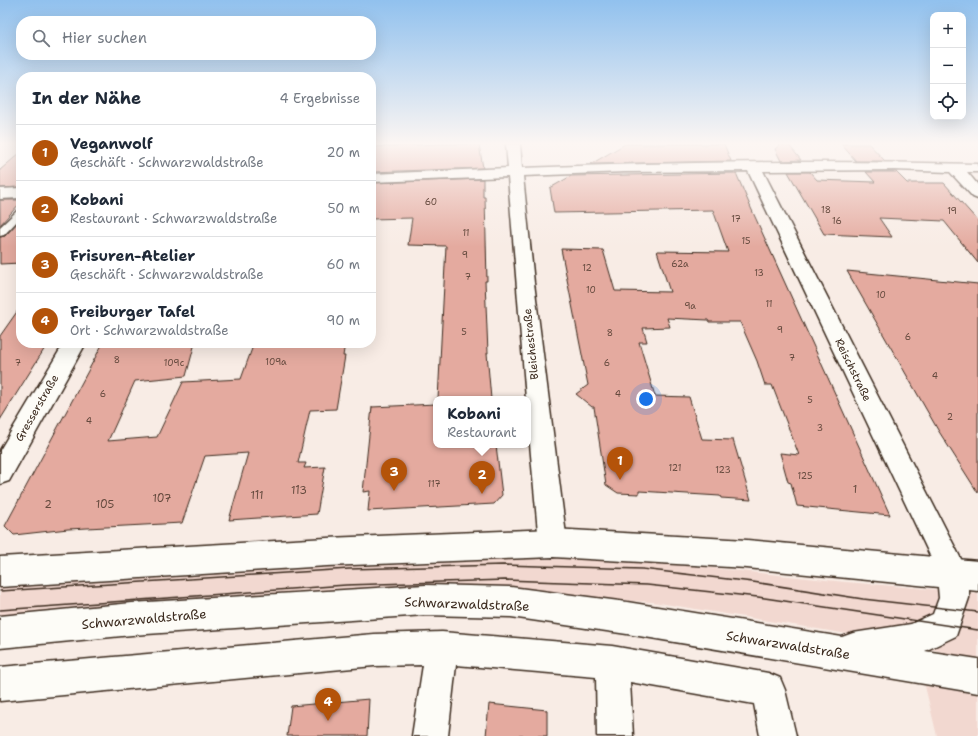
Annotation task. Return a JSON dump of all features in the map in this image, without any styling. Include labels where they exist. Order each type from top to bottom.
[{"type":"street","name":"Bleichestraße","points":[[517,178],[525,283],[552,543]]},
{"type":"street","name":"Reischstraße","points":[[759,178],[965,575]]},
{"type":"street","points":[[964,178],[978,194]]},
{"type":"street","points":[[0,194],[16,193]]},
{"type":"street","name":"Gresserstraße","points":[[0,473],[72,348]]},
{"type":"street","points":[[0,572],[335,552],[552,543],[746,554],[965,575],[954,598],[944,625],[912,640],[828,652]]},
{"type":"street","name":"Schwarzwaldstraße","points":[[0,632],[139,619],[424,600],[511,602],[627,618],[978,676]]},
{"type":"street","points":[[430,736],[442,648]]},
{"type":"street","points":[[0,684],[374,650],[442,648],[612,662],[768,690],[778,736]]},
{"type":"street","points":[[612,662],[615,736]]},
{"type":"lane","points":[[0,233],[16,217]]},
{"type":"shaded area","points":[[557,558],[683,565],[845,582],[978,593],[978,661],[915,645],[653,602],[506,595],[0,626],[0,582],[181,572]]},
{"type":"shaded area","points":[[925,686],[978,694],[978,736],[937,736]]},
{"type":"building","points":[[0,178],[16,178],[16,187],[0,188]]},
{"type":"building","points":[[567,178],[738,178],[890,515],[797,506],[791,483],[788,482],[780,453],[799,455],[772,385],[765,385],[757,361],[740,322],[709,322],[708,320],[667,318],[670,327],[643,328],[647,342],[639,342],[655,396],[689,397],[702,439],[733,440],[751,500],[721,498],[720,496],[639,491],[639,494],[618,493],[606,485],[594,407],[576,394],[588,385],[561,249],[603,250],[615,291],[670,292],[657,251],[728,252],[713,210],[554,213],[550,188]]},
{"type":"building","points":[[792,178],[875,182],[872,178],[902,178],[907,183],[944,183],[978,221],[978,263],[944,221],[879,218],[892,237],[824,234]]},
{"type":"building","points":[[483,179],[483,197],[485,197],[487,281],[485,281],[487,353],[491,396],[438,396],[446,246],[408,245],[412,218],[376,219],[376,183]]},
{"type":"building","points":[[0,200],[16,200],[16,207],[0,225]]},
{"type":"building","points":[[16,224],[16,263],[0,264],[0,237],[5,236]]},
{"type":"building","points":[[847,271],[978,284],[978,493],[938,430]]},
{"type":"building","points":[[16,313],[16,348],[45,348],[0,420],[0,336]]},
{"type":"building","points":[[100,348],[194,348],[186,376],[135,381],[108,441],[157,437],[183,382],[241,379],[252,348],[344,348],[343,356],[345,356],[336,409],[310,410],[298,463],[306,463],[304,468],[325,467],[317,514],[229,520],[248,453],[205,456],[182,523],[68,529],[14,535],[5,526]]},
{"type":"building","points":[[433,404],[433,448],[496,448],[502,495],[494,504],[368,511],[370,491],[363,492],[372,407]]},
{"type":"building","points":[[369,699],[367,736],[287,736],[291,706]]},
{"type":"building","points":[[489,704],[547,710],[547,736],[486,736]]},
{"type":"tram line","points":[[0,591],[349,569],[503,565],[642,569],[753,582],[863,599],[978,612]]},
{"type":"tram line","points":[[0,610],[346,585],[505,580],[647,585],[758,597],[978,630]]},
{"type":"place","name":"Veganwolf","points":[[620,480]]},
{"type":"place","name":"Frisuren-Atelier","points":[[394,491]]},
{"type":"place","name":"Kobani","points":[[482,494]]},
{"type":"place","name":"Freiburger Tafel","points":[[328,721]]}]
